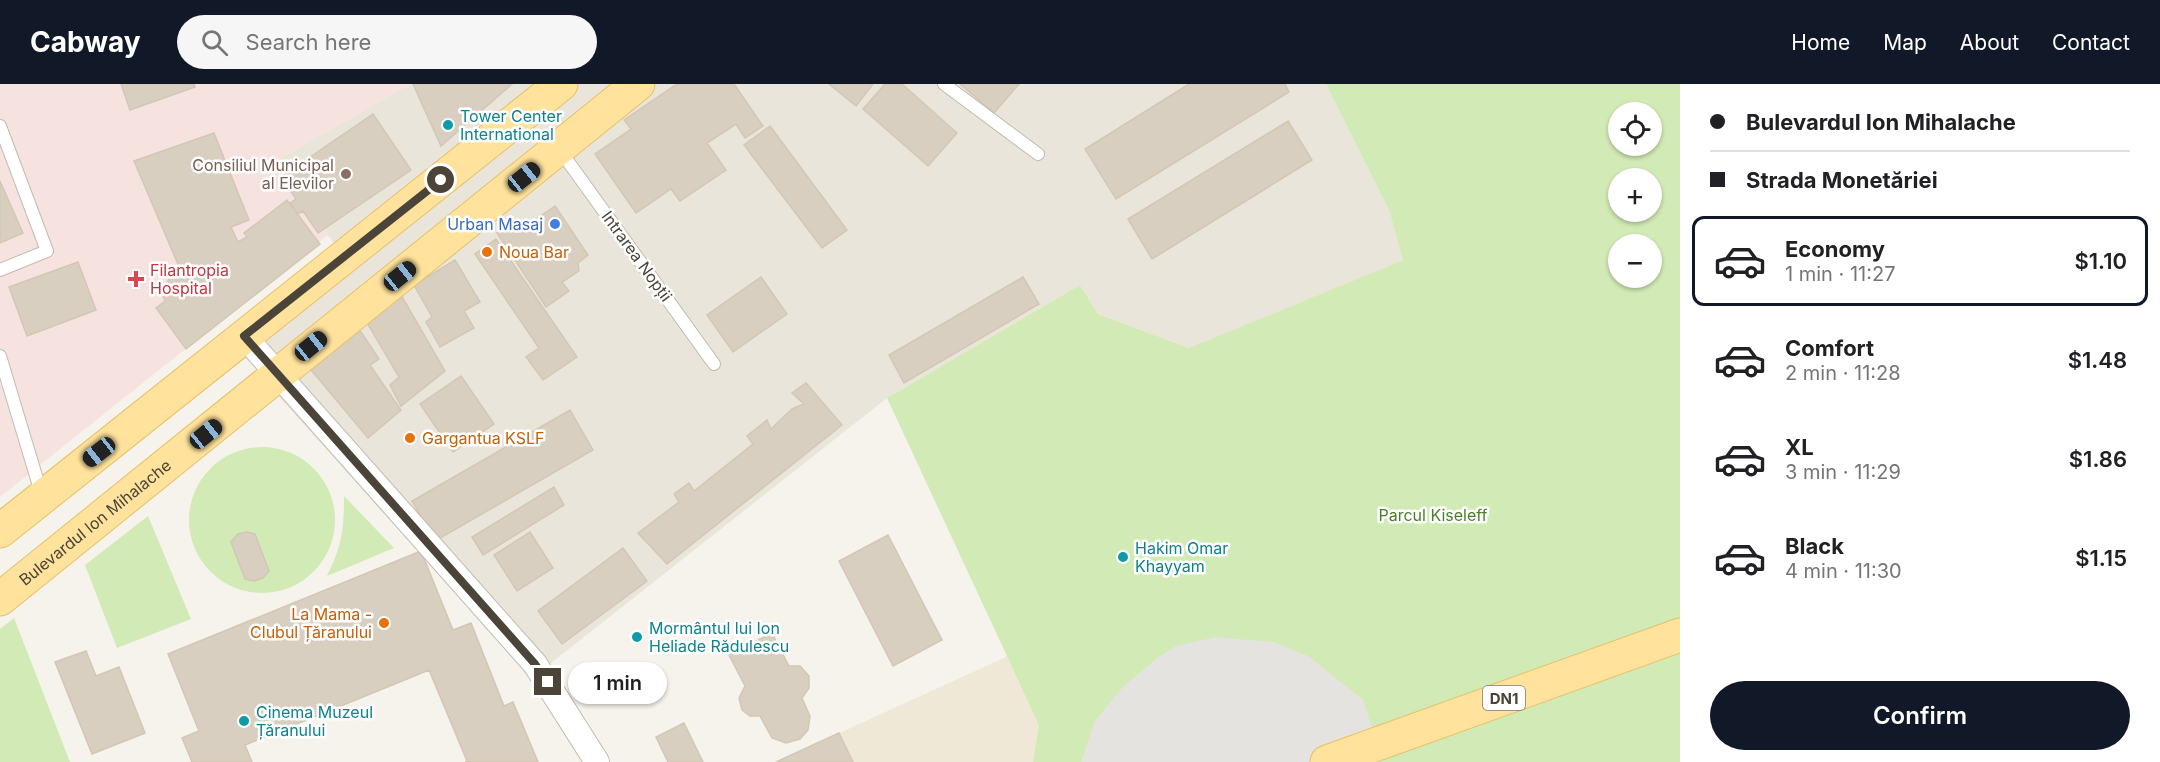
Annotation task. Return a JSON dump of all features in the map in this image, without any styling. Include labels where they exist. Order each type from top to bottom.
[{"type":"main road","points":[[0,531],[561,84]]},
{"type":"main road","name":"Bulevardul Ion Mihalache","points":[[0,599],[224,419],[275,374],[638,84]]},
{"type":"main road","name":"DN1","points":[[1327,762],[1680,635]]},
{"type":"street","points":[[244,336],[275,374],[535,664],[597,762]]},
{"type":"lane","points":[[944,84],[1038,154]]},
{"type":"lane","points":[[0,126],[47,251],[0,270]]},
{"type":"lane","name":"Intrarea Nopții","points":[[559,149],[714,364]]},
{"type":"lane","points":[[0,356],[42,497]]},
{"type":"shaded area","name":"Filantropia Hospital","points":[[0,84],[410,84],[275,161],[328,235],[0,497]]},
{"type":"shaded area","points":[[410,84],[1326,84],[1389,210],[1403,260],[1189,348],[1098,314],[1080,285],[887,398],[532,678],[273,390],[234,334],[338,249],[275,161]]},
{"type":"shaded area","points":[[1216,637],[1273,642],[1308,656],[1363,700],[1383,762],[1081,762],[1095,721],[1123,687],[1157,658],[1176,646]]},
{"type":"shaded area","points":[[1008,656],[1040,725],[1033,762],[776,762]]},
{"type":"green space","name":"Parcul Kiseleff","points":[[1326,84],[1680,84],[1680,762],[1033,762],[1039,725],[887,398],[1080,285],[1098,314],[1189,348],[1403,260],[1389,210]]},
{"type":"green space","points":[[262,447],[290,452],[314,468],[330,492],[335,520],[330,548],[314,572],[290,588],[262,593],[234,588],[210,572],[194,548],[189,520],[194,492],[210,468],[234,452]]},
{"type":"green space","points":[[344,496],[394,548],[327,576],[341,537]]},
{"type":"green space","points":[[148,516],[191,619],[117,648],[85,565]]},
{"type":"green space","points":[[14,618],[70,762],[0,762],[0,629]]},
{"type":"building","points":[[121,84],[194,84],[195,87],[130,110]]},
{"type":"building","name":"Tower Center International","points":[[413,84],[512,84],[441,146]]},
{"type":"building","points":[[677,84],[734,84],[763,126],[745,138],[736,124],[707,143],[726,170],[680,201],[671,189],[636,213],[595,154],[631,129],[624,120]]},
{"type":"building","points":[[829,84],[873,84],[856,106]]},
{"type":"building","points":[[885,84],[902,84],[957,133],[928,166],[863,109]]},
{"type":"building","points":[[960,84],[1019,84],[994,113]]},
{"type":"building","points":[[1189,84],[1285,84],[1289,92],[1116,199],[1085,149]]},
{"type":"building","name":"Consiliul Municipal al Elevilor","points":[[373,114],[411,170],[318,233],[303,211],[298,214],[290,203],[296,199],[281,177]]},
{"type":"building","points":[[1288,121],[1312,160],[1152,259],[1128,219]]},
{"type":"building","points":[[770,126],[847,230],[822,248],[744,145]]},
{"type":"building","points":[[214,133],[249,220],[231,227],[238,242],[247,237],[244,233],[287,200],[320,244],[186,349],[156,308],[165,301],[162,293],[169,279],[183,276],[134,161]]},
{"type":"building","points":[[0,181],[23,233],[0,243]]},
{"type":"building","points":[[555,206],[588,255],[578,263],[579,271],[562,282],[569,291],[546,307],[497,233],[514,221],[520,230]]},
{"type":"building","points":[[496,239],[577,357],[543,380],[526,357],[539,348],[475,254]]},
{"type":"building","points":[[455,260],[480,302],[464,311],[474,328],[440,347],[426,322],[432,317],[414,285]]},
{"type":"building","points":[[78,262],[96,310],[27,336],[9,287]]},
{"type":"building","points":[[761,277],[787,314],[733,352],[707,315]]},
{"type":"building","points":[[1023,277],[1039,304],[904,383],[889,355]]},
{"type":"building","points":[[401,295],[445,371],[401,406],[390,385],[399,377],[366,321]]},
{"type":"building","points":[[357,326],[379,359],[370,365],[401,410],[368,438],[307,365]]},
{"type":"building","points":[[461,376],[494,424],[453,452],[420,404]]},
{"type":"building","points":[[806,383],[842,425],[667,564],[638,533],[679,502],[674,494],[689,483],[694,491],[753,444],[747,436],[767,420],[771,429],[792,409],[804,404],[792,393]]},
{"type":"building","points":[[570,410],[593,450],[435,541],[412,501]]},
{"type":"building","points":[[554,487],[564,505],[483,555],[472,537]]},
{"type":"building","points":[[246,532],[255,534],[269,571],[263,578],[254,581],[245,579],[231,542],[238,534]]},
{"type":"building","points":[[530,532],[553,568],[517,591],[494,555]]},
{"type":"building","points":[[888,535],[942,640],[893,666],[839,561]]},
{"type":"building","points":[[623,548],[647,581],[562,644],[538,611]]},
{"type":"building","points":[[421,551],[453,630],[471,623],[504,706],[513,702],[538,762],[465,762],[467,761],[429,670],[245,745],[252,762],[192,762],[182,738],[199,731],[168,654]]},
{"type":"building","points":[[772,633],[789,666],[800,666],[809,676],[809,688],[802,698],[810,716],[808,730],[800,739],[786,743],[772,738],[760,716],[750,716],[742,710],[739,698],[745,686],[729,655]]},
{"type":"building","points":[[86,651],[96,676],[119,667],[145,733],[92,754],[55,662]]},
{"type":"building","points":[[684,723],[703,762],[668,762],[656,737]]},
{"type":"building","points":[[839,733],[853,762],[776,762]]},
{"type":"place","name":"Tower Center International","points":[[448,125]]},
{"type":"place","name":"Consiliul Municipal al Elevilor","points":[[346,174]]},
{"type":"place","name":"Urban Masaj","points":[[555,224]]},
{"type":"place","name":"Noua Bar","points":[[487,252]]},
{"type":"place","name":"Filantropia Hospital","points":[[136,279]]},
{"type":"place","name":"Gargantua KSLF","points":[[410,438]]},
{"type":"place","name":"Hakim Omar Khayyam","points":[[1123,557]]},
{"type":"place","name":"La Mama - Clubul Țăranului","points":[[384,623]]},
{"type":"place","name":"Mormântul lui Ion Heliade Rădulescu","points":[[637,637]]},
{"type":"place","name":"Cinema Muzeul Țăranului","points":[[244,721]]},
{"type":"route","points":[[441,180],[244,336],[275,374],[535,664],[548,682]]}]
